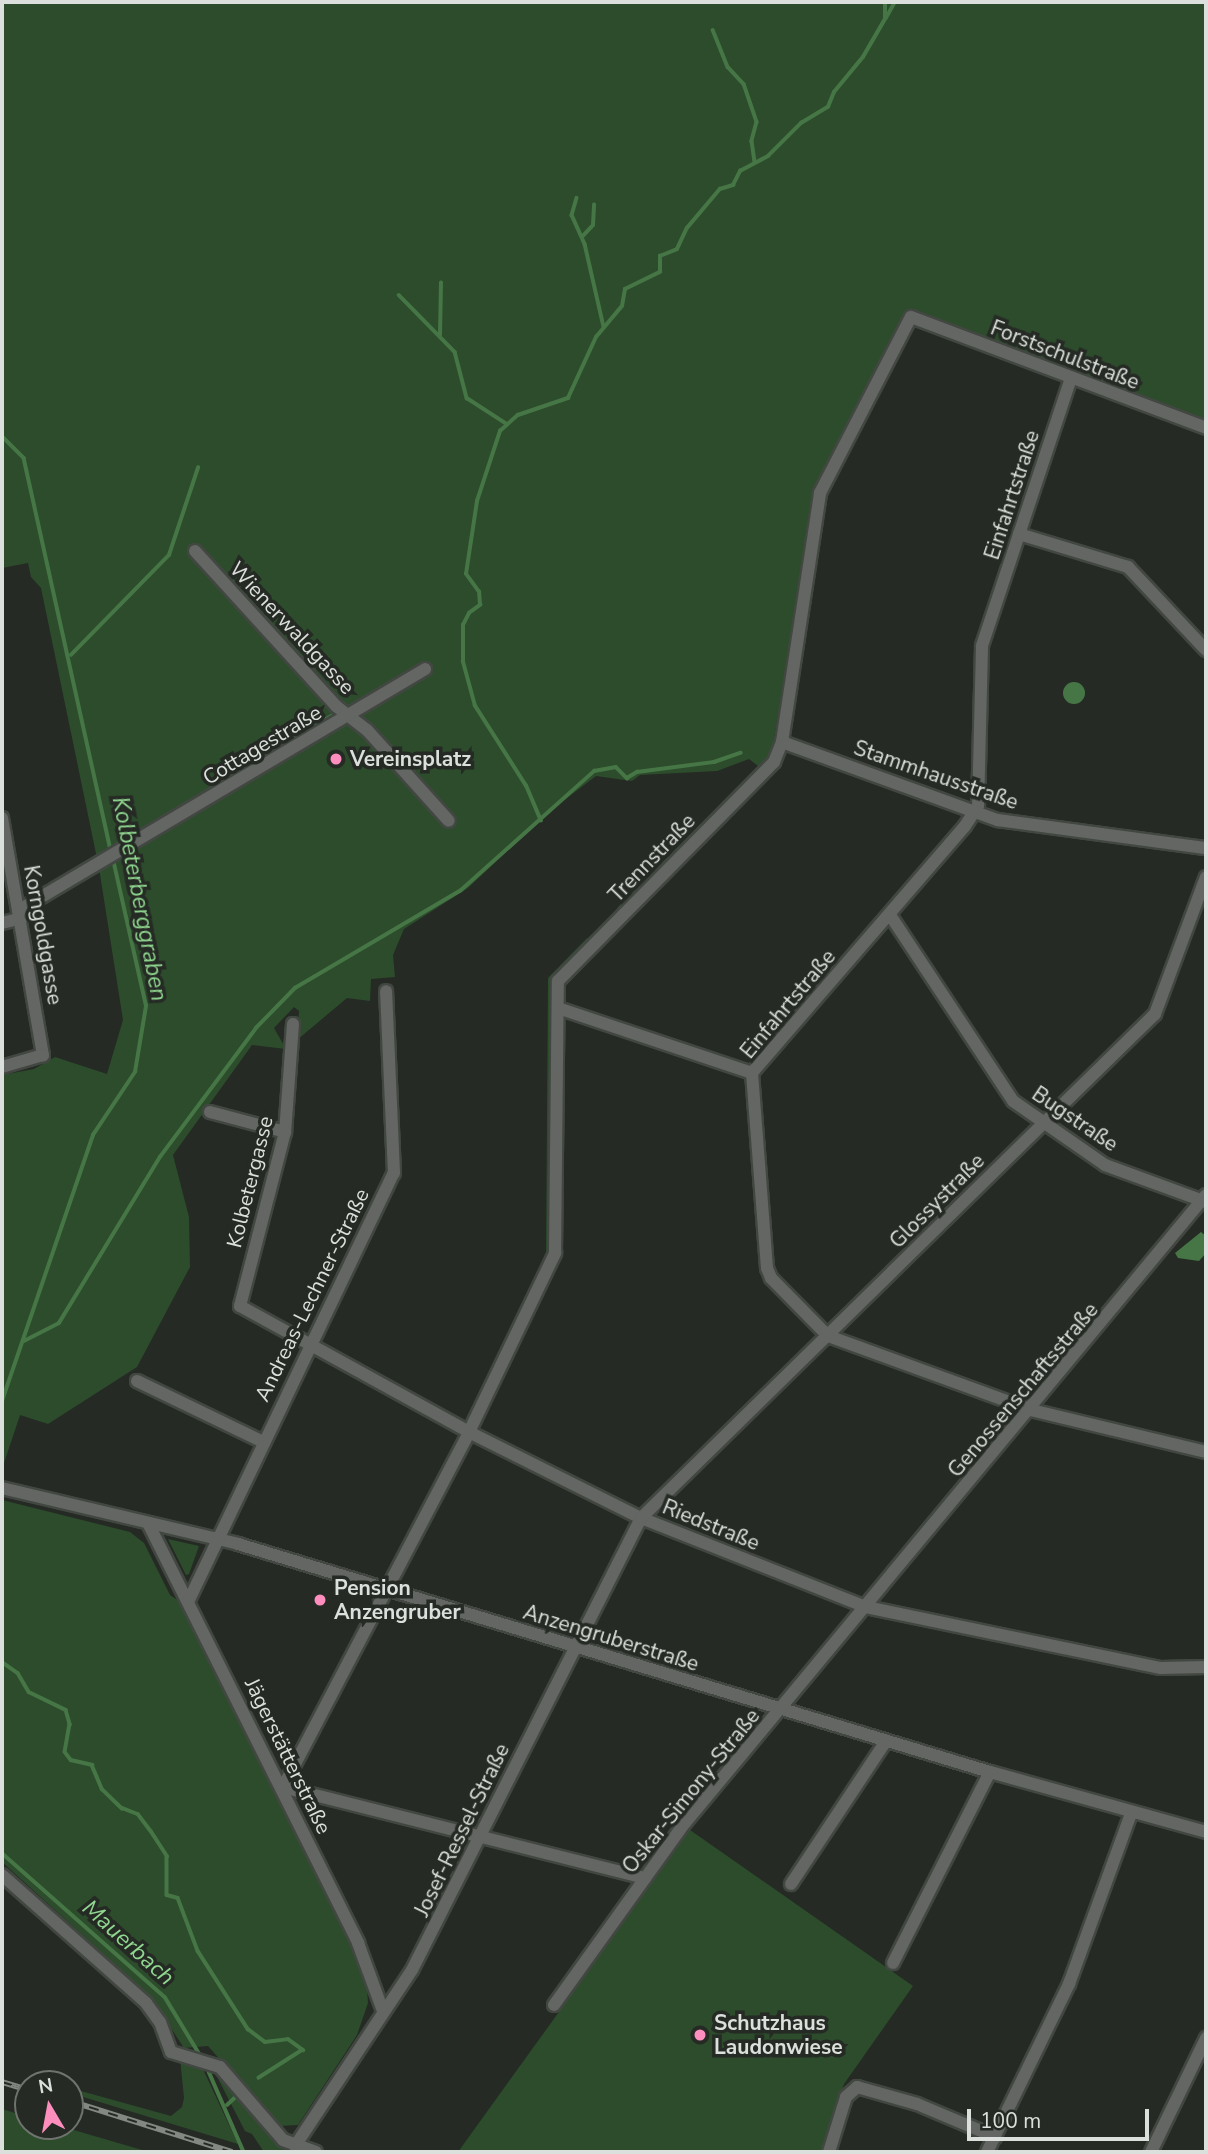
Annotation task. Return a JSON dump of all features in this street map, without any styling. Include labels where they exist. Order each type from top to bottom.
[{"type":"street","name":"Forstschulstraße","points":[[911,317],[1206,428]]},
{"type":"street","name":"Trennstraße","points":[[283,1787],[469,1432],[555,1253],[558,981],[774,762],[782,743],[820,493],[911,317]]},
{"type":"street","name":"Einfahrtstraße","points":[[1071,378],[982,646],[975,812],[890,915],[752,1073],[768,1272],[828,1336],[1031,1410],[1206,1451]]},
{"type":"street","points":[[1019,534],[1128,567],[1206,650]]},
{"type":"street","name":"Wienerwaldgasse","points":[[195,551],[348,716],[367,730],[449,821]]},
{"type":"street","name":"Cottagestraße","points":[[22,914],[117,852],[425,669]]},
{"type":"street","name":"Stammhausstraße","points":[[782,743],[1010,823],[1206,848]]},
{"type":"street","name":"Korngoldgasse","points":[[2,818],[22,914],[40,1059],[2,1067]]},
{"type":"street","name":"Glossystraße","points":[[642,1518],[1154,1014],[1202,902],[1206,877]]},
{"type":"street","points":[[2,923],[22,914]]},
{"type":"street","name":"Bugstraße","points":[[890,915],[1012,1100],[1105,1165],[1205,1200]]},
{"type":"street","name":"Andreas-Lechner-Straße","points":[[189,1600],[309,1343],[394,1173],[386,991]]},
{"type":"street","points":[[558,1008],[752,1073]]},
{"type":"street","name":"Kolbetergasse","points":[[240,1306],[285,1132],[293,1024]]},
{"type":"street","points":[[210,1112],[285,1132]]},
{"type":"street","name":"Genossenschaftsstraße","points":[[866,1607],[1205,1200]]},
{"type":"street","name":"Riedstraße","points":[[240,1306],[469,1432],[642,1518],[866,1607],[1161,1668],[1206,1667]]},
{"type":"street","points":[[137,1381],[262,1442]]},
{"type":"street","name":"Anzengruberstraße","points":[[2,1488],[218,1539],[990,1773],[1131,1814],[1206,1832]]},
{"type":"street","name":"Josef-Ressel-Straße","points":[[289,2143],[412,1970],[642,1518]]},
{"type":"street","name":"Jägerstätterstraße","points":[[148,1523],[283,1787],[358,1943],[383,2011]]},
{"type":"street","name":"Oskar-Simony-Straße","points":[[554,2006],[685,1823],[866,1607]]},
{"type":"street","points":[[791,1884],[886,1741]]},
{"type":"street","points":[[893,1962],[990,1773]]},
{"type":"street","points":[[283,1787],[645,1878]]},
{"type":"street","points":[[987,2152],[1069,1984],[1131,1814]]},
{"type":"street","points":[[2,1875],[146,2003],[160,2022],[170,2052],[210,2062],[289,2143],[316,2152]]},
{"type":"street","points":[[1151,2152],[1206,2038]]},
{"type":"street","points":[[829,2152],[852,2090],[863,2087],[917,2104],[995,2137]]},
{"type":"shaded area","points":[[2,2],[1206,2],[1206,422],[910,310],[815,492],[771,757],[620,911],[617,908],[758,766],[749,759],[717,771],[640,775],[632,781],[596,776],[550,811],[468,888],[404,929],[393,955],[395,977],[371,979],[370,1001],[347,998],[297,1040],[299,1011],[294,1007],[274,1028],[286,1049],[252,1045],[173,1155],[189,1217],[190,1267],[137,1367],[48,1424],[20,1415],[2,1469],[2,1075],[34,1069],[55,1057],[107,1074],[123,1020],[99,868],[41,588],[31,577],[28,563],[2,568]]},
{"type":"shaded area","points":[[1074,682],[1082,685],[1085,693],[1082,701],[1074,704],[1066,701],[1063,693],[1066,685]]},
{"type":"shaded area","points":[[587,938],[588,943],[554,976],[551,1250],[546,1259],[548,978]]},
{"type":"shaded area","points":[[1201,1232],[1206,1236],[1206,1253],[1199,1261],[1178,1258],[1175,1253]]},
{"type":"shaded area","points":[[2,1500],[130,1532],[144,1543],[170,1595],[185,1605],[341,1916],[366,1974],[368,2003],[357,2035],[298,2125],[279,2126],[208,2046],[184,2048],[150,1996],[2,1862]]},
{"type":"shaded area","points":[[168,1539],[199,1546],[189,1574],[186,1575]]},
{"type":"shaded area","points":[[690,1830],[913,1986],[844,2084],[821,2152],[458,2152]]},
{"type":"shaded area","points":[[180,2058],[201,2065],[238,2144],[84,2097],[84,2092],[171,2116],[182,2107],[184,2098]]},
{"type":"shaded area","points":[[213,2069],[222,2073],[280,2143],[299,2152],[264,2152],[252,2134],[245,2131]]},
{"type":"shaded area","points":[[2,2109],[14,2113],[14,2140],[84,2140],[84,2133],[149,2152],[2,2152]]},
{"type":"waterway","points":[[541,821],[526,786],[475,706],[463,662],[463,625],[469,613],[480,605],[479,592],[466,574],[477,501],[500,431],[518,415],[568,398],[596,337],[622,306],[625,289],[660,272],[660,256],[677,249],[687,228],[720,189],[733,185],[740,171],[768,156],[801,123],[828,107],[834,92],[863,57],[885,19],[885,2]]},
{"type":"waterway","points":[[886,18],[895,2]]},
{"type":"waterway","points":[[713,30],[728,67],[744,84],[757,122],[752,141],[755,162]]},
{"type":"waterway","points":[[577,198],[572,215],[585,244],[604,327]]},
{"type":"waterway","points":[[582,237],[593,225],[594,205]]},
{"type":"waterway","points":[[440,335],[441,283]]},
{"type":"waterway","points":[[399,295],[455,352],[467,398],[507,424]]},
{"type":"waterway","name":"Kolbeterberggraben","points":[[2,436],[24,458],[111,852]]},
{"type":"waterway","points":[[71,655],[169,555],[198,468]]},
{"type":"waterway","points":[[273,752],[333,715]]},
{"type":"waterway","points":[[24,1341],[59,1323],[160,1157],[256,1028],[295,988],[460,891],[594,771],[616,767],[627,778],[637,772],[714,762],[740,753]]},
{"type":"waterway","points":[[110,849],[125,840]]},
{"type":"waterway","name":"Kolbeterberggraben","points":[[2,1401],[93,1135],[135,1072],[146,1006],[113,860]]},
{"type":"waterway","points":[[2,1662],[18,1673],[29,1692],[66,1710],[70,1724],[65,1752],[71,1760],[92,1765],[102,1789],[122,1808],[138,1814],[151,1831],[167,1856],[167,1895],[178,1898],[198,1951],[248,2029],[265,2042],[288,2039],[303,2050],[259,2078]]},
{"type":"waterway","name":"Mauerbach","points":[[2,1853],[165,1997],[202,2058]]},
{"type":"waterway","name":"Mauerbach","points":[[207,2067],[244,2152]]},
{"type":"waterway","points":[[227,2105],[239,2094]]},
{"type":"railway","points":[[2,2082],[14,2086]]},
{"type":"railway","points":[[84,2105],[232,2152]]},
{"type":"place","name":"Vereinsplatz","points":[[336,759]]},
{"type":"place","name":"Pension Anzengruber","points":[[320,1600]]},
{"type":"place","name":"Schutzhaus Laudonwiese","points":[[700,2035]]}]
